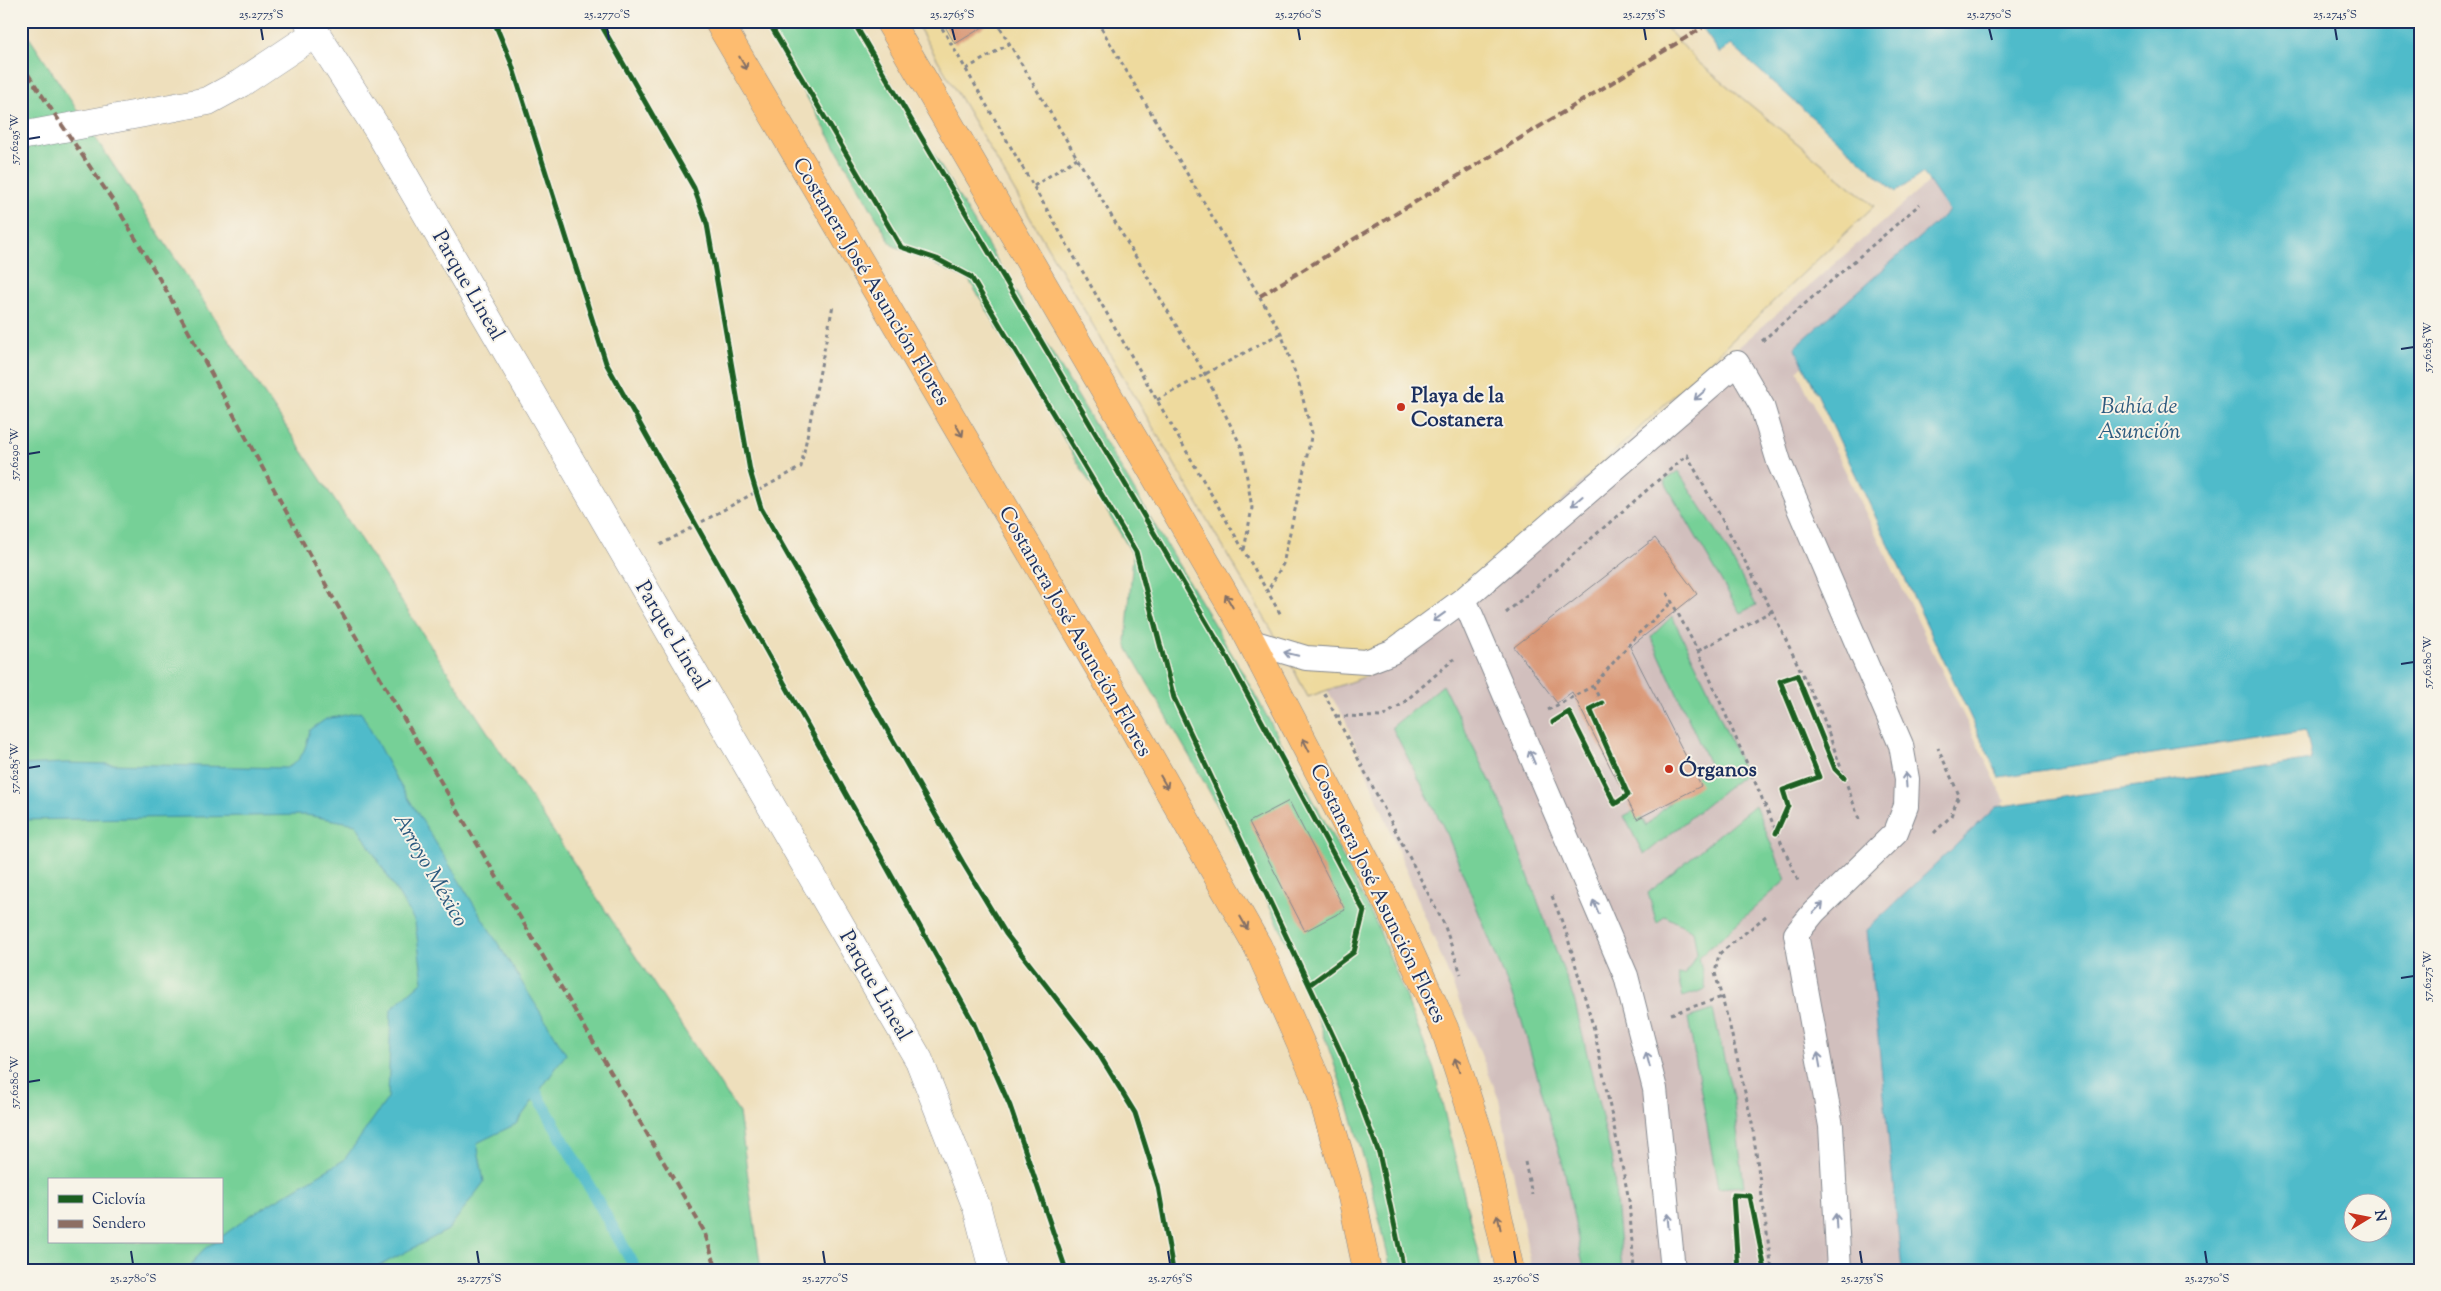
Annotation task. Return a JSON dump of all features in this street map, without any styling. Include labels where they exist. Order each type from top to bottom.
[{"type":"highway","name":"Costanera José Asunción Flores","points":[[718,21],[1102,673],[1258,947],[1318,1083],[1352,1197],[1367,1270]]},
{"type":"highway","name":"Costanera José Asunción Flores","points":[[889,21],[1252,642],[1389,906],[1445,1030],[1482,1143],[1510,1270]]},
{"type":"street","points":[[21,136],[208,101],[241,83],[312,27]]},
{"type":"street","name":"Parque Lineal","points":[[312,27],[383,138],[919,1060],[978,1208],[993,1270]]},
{"type":"lane","points":[[1252,642],[1306,658],[1366,662],[1392,652],[1464,599],[1737,363],[1762,406],[1779,462],[1901,745],[1907,779],[1906,806],[1896,832],[1814,912],[1796,934],[1830,1126],[1839,1270]]},
{"type":"lane","points":[[1464,599],[1626,976],[1655,1089],[1673,1270]]},
{"type":"path","points":[[996,21],[1205,374],[1242,448],[1252,508],[1244,550]]},
{"type":"path","points":[[1097,21],[1281,333],[1300,384],[1312,434],[1283,564],[1263,600]]},
{"type":"path","points":[[966,70],[1009,44]]},
{"type":"path","points":[[1034,186],[1077,158]]},
{"type":"path","points":[[1737,363],[1920,204]]},
{"type":"path","points":[[660,545],[801,467],[834,305]]},
{"type":"path","points":[[1157,400],[1281,333]]},
{"type":"path","points":[[1687,455],[1772,611],[1824,717],[1863,832]]},
{"type":"path","points":[[754,484],[758,500]]},
{"type":"path","points":[[690,516],[700,533]]},
{"type":"path","points":[[1667,593],[1698,651],[1776,833],[1814,912]]},
{"type":"path","points":[[1548,710],[1593,686],[1639,633],[1671,603]]},
{"type":"path","points":[[1698,651],[1772,611]]},
{"type":"path","points":[[1454,658],[1458,668]]},
{"type":"path","points":[[1797,675],[1808,701]]},
{"type":"path","points":[[1593,686],[1602,703],[1596,706]]},
{"type":"path","points":[[1825,743],[1835,769],[1844,778]]},
{"type":"path","points":[[1776,833],[1780,824]]},
{"type":"path","points":[[1552,895],[1566,932],[1594,1029],[1628,1200],[1634,1270]]},
{"type":"path","points":[[1769,914],[1719,954],[1715,973],[1752,1123],[1772,1270]]},
{"type":"path","points":[[1662,1017],[1722,997]]},
{"type":"path","points":[[1763,1260],[1765,1270]]},
{"type":"shaded area","points":[[1986,132],[2128,330],[1893,281],[1797,371],[2005,801],[1871,937],[1922,1270],[1532,1270],[1499,1099],[1345,719],[1295,637],[1374,664]]},
{"type":"green space","points":[[763,21],[854,21],[1243,673],[1323,818],[1378,927],[1434,1069],[1482,1270],[1391,1270],[1379,1217],[1350,1112],[1333,1060],[1294,959],[1247,860],[1128,649],[1126,642],[1133,555],[969,280],[892,245]]},
{"type":"green space","points":[[21,25],[739,1113],[761,1270],[21,1270]]},
{"type":"green space","points":[[1678,471],[1718,533],[1756,605],[1740,613],[1664,481]]},
{"type":"green space","points":[[1672,616],[1707,687],[1745,774],[1644,855],[1624,816],[1637,809],[1646,826],[1709,764],[1651,637]]},
{"type":"green space","points":[[1443,685],[1502,805],[1574,999],[1613,1164],[1622,1270],[1584,1270],[1565,1173],[1520,1015],[1447,834],[1392,727]]},
{"type":"green space","points":[[1755,805],[1786,880],[1699,957],[1706,989],[1683,997],[1677,974],[1685,975],[1697,953],[1693,931],[1665,916],[1657,924],[1648,893]]},
{"type":"green space","points":[[1713,1010],[1733,1097],[1744,1186],[1718,1188],[1688,1018]]},
{"type":"sand","name":"Playa de la Costanera","points":[[915,21],[1660,21],[1698,62],[1874,206],[1384,670],[1308,697],[1285,653]]},
{"type":"water","name":"Bahía de Asunción","points":[[1697,21],[2420,21],[2420,1270],[1902,1270],[1867,930],[1996,807],[2312,760],[2306,731],[1999,777],[1795,347],[1949,211],[1923,173],[1896,192],[1731,45],[1720,53]]},
{"type":"water","points":[[361,712],[394,775],[566,1054],[516,1124],[477,1143],[484,1182],[448,1230],[371,1270],[187,1270],[197,1256],[206,1248],[212,1244],[222,1244],[222,1236],[251,1215],[344,1160],[388,1098],[391,1009],[423,981],[415,922],[356,824],[306,815],[21,820],[21,765],[65,763],[286,768],[292,765],[303,753],[310,730],[326,719]]},
{"type":"building","points":[[942,21],[987,21],[988,24],[955,44]]},
{"type":"building","points":[[1655,538],[1697,594],[1630,647],[1701,786],[1637,819],[1572,692],[1557,703],[1514,647]]},
{"type":"building","points":[[1289,801],[1345,910],[1305,931],[1249,822]]},
{"type":"waterway","name":"Arroyo México","points":[[529,1080],[632,1262],[634,1270]]},
{"type":"marked path","points":[[1260,296],[1702,28]]},
{"type":"marked path","points":[[21,64],[115,204],[166,290],[332,596],[704,1231],[717,1270]]},
{"type":"cycle path","points":[[494,21],[511,62],[606,363],[973,1022],[1010,1106],[1066,1270]]},
{"type":"cycle path","points":[[599,21],[694,188],[707,224],[750,471],[761,508],[963,863],[1006,934],[1097,1051],[1135,1113],[1158,1186],[1173,1270]]},
{"type":"cycle path","points":[[768,21],[901,247],[937,259],[971,277],[1136,552],[1174,698],[1343,1057],[1379,1153],[1404,1270]]},
{"type":"cycle path","points":[[853,21],[1231,664],[1364,911],[1354,952],[1309,985]]},
{"type":"cycle path","points":[[1776,833],[1788,806],[1783,790],[1819,777],[1780,681],[1797,675],[1835,769],[1844,778]]},
{"type":"cycle path","points":[[1553,722],[1569,712],[1615,804],[1628,795],[1590,709],[1602,703]]},
{"type":"cycle path","points":[[1738,1270],[1733,1195],[1750,1196],[1765,1270]]},
{"type":"place","name":"Playa de la Costanera","points":[[1401,407]]},
{"type":"place","name":"Órganos","points":[[1669,769]]}]
